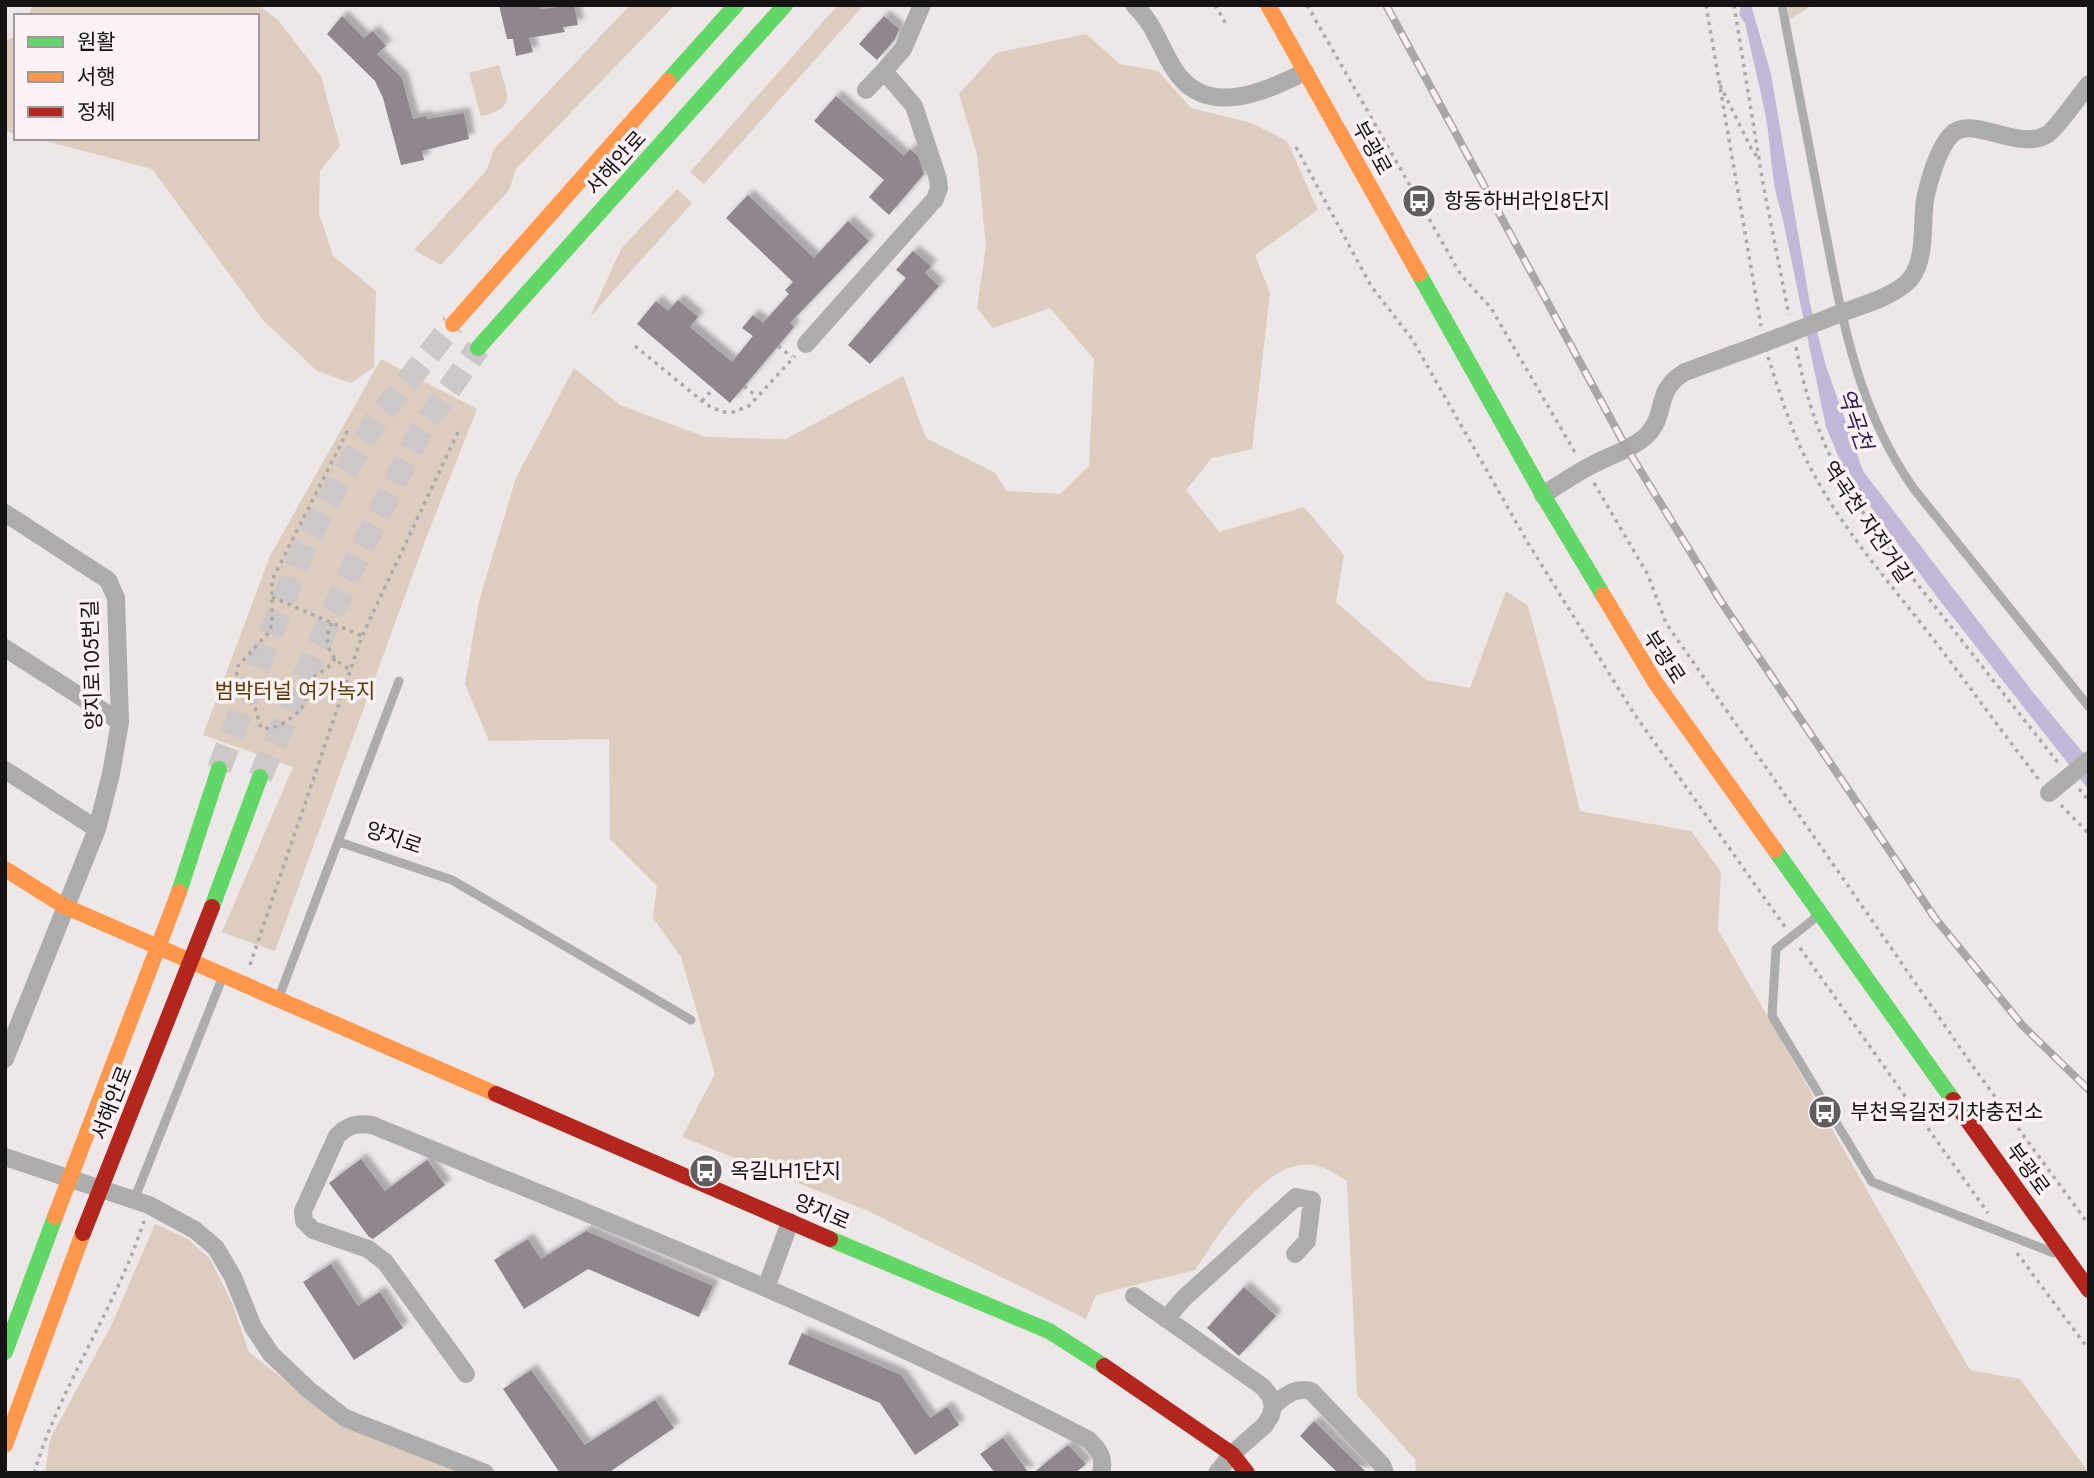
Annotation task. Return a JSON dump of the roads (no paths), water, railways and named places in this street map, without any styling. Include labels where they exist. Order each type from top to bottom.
[{"type":"main road","name":"서해안로","points":[[478,348],[785,5]]},
{"type":"main road","name":"부광로","points":[[1268,5],[1543,495],[1654,682],[2089,1290]]},
{"type":"main road","name":"서해안로","points":[[453,324],[735,6]]},
{"type":"main road","name":"서해안로","points":[[5,1352],[178,892],[219,769]]},
{"type":"main road","name":"서해안로","points":[[5,1445],[83,1233],[212,907],[260,776]]},
{"type":"main road","name":"양지로","points":[[5,869],[64,906],[790,1222],[1049,1331],[1139,1388],[1232,1454],[1247,1473]]},
{"type":"street","points":[[866,90],[903,49],[922,5]]},
{"type":"street","points":[[1134,5],[1153,26],[1174,70],[1187,84],[1202,93],[1239,98],[1261,93],[1306,72]]},
{"type":"street","points":[[806,344],[934,199],[939,188],[914,106],[884,71]]},
{"type":"street","points":[[1543,495],[1585,468],[1638,443],[1648,435],[1656,423],[1667,387],[1685,372],[1885,297],[1906,284],[1920,258],[1925,200],[1936,161],[1950,135],[1961,128],[1976,129],[2008,138],[2033,139],[2048,134],[2089,85]]},
{"type":"street","name":"양지로105번길","points":[[5,513],[108,579],[116,598],[120,722],[111,774],[97,828],[5,1059]]},
{"type":"street","points":[[5,648],[120,722]]},
{"type":"street","points":[[2049,793],[2089,760]]},
{"type":"street","points":[[5,770],[97,828]]},
{"type":"street","points":[[466,1374],[385,1262],[368,1249],[313,1230],[304,1221],[303,1212],[331,1148],[346,1127],[358,1123],[372,1125],[766,1288],[995,1391],[1089,1440],[1103,1459],[1101,1473]]},
{"type":"street","points":[[5,1157],[142,1203],[195,1230],[216,1248],[233,1277],[253,1327],[271,1354],[309,1390],[345,1418],[485,1473]]},
{"type":"street","points":[[1166,1319],[1184,1298],[1296,1196],[1312,1200],[1307,1241],[1294,1254]]},
{"type":"street","points":[[766,1288],[790,1222]]},
{"type":"street","points":[[1134,1296],[1263,1387],[1273,1406]]},
{"type":"street","points":[[1217,1473],[1232,1454],[1265,1425],[1273,1406],[1291,1391],[1301,1388],[1311,1391],[1382,1465],[1385,1473]]},
{"type":"lane","points":[[1782,5],[1847,344],[1873,415],[1898,467],[2089,707]]},
{"type":"lane","points":[[339,842],[399,681]]},
{"type":"lane","name":"양지로","points":[[279,998],[339,842],[452,880],[691,1020]]},
{"type":"lane","points":[[1820,914],[1776,949],[1772,1016],[1872,1182],[2065,1257]]},
{"type":"lane","points":[[142,1203],[223,974]]},
{"type":"waterway","name":"역곡천","points":[[1743,5],[1742,14],[1747,22]]},
{"type":"tunnel","points":[[219,769],[305,545],[339,481],[376,421],[453,324]]},
{"type":"tunnel","points":[[260,777],[353,567],[421,430],[478,348]]},
{"type":"railway","points":[[1386,5],[1626,447],[1720,600],[1935,918],[2023,1026],[2089,1090]]},
{"type":"place","name":"항동하버라인8단지","points":[[1419,201]]},
{"type":"place","name":"부천옥길전기차충전소","points":[[1825,1112]]},
{"type":"place","name":"옥길LH1단지","points":[[706,1171]]},
{"type":"park label","name":"범박터널 여가녹지","points":[[295,691]]}]
